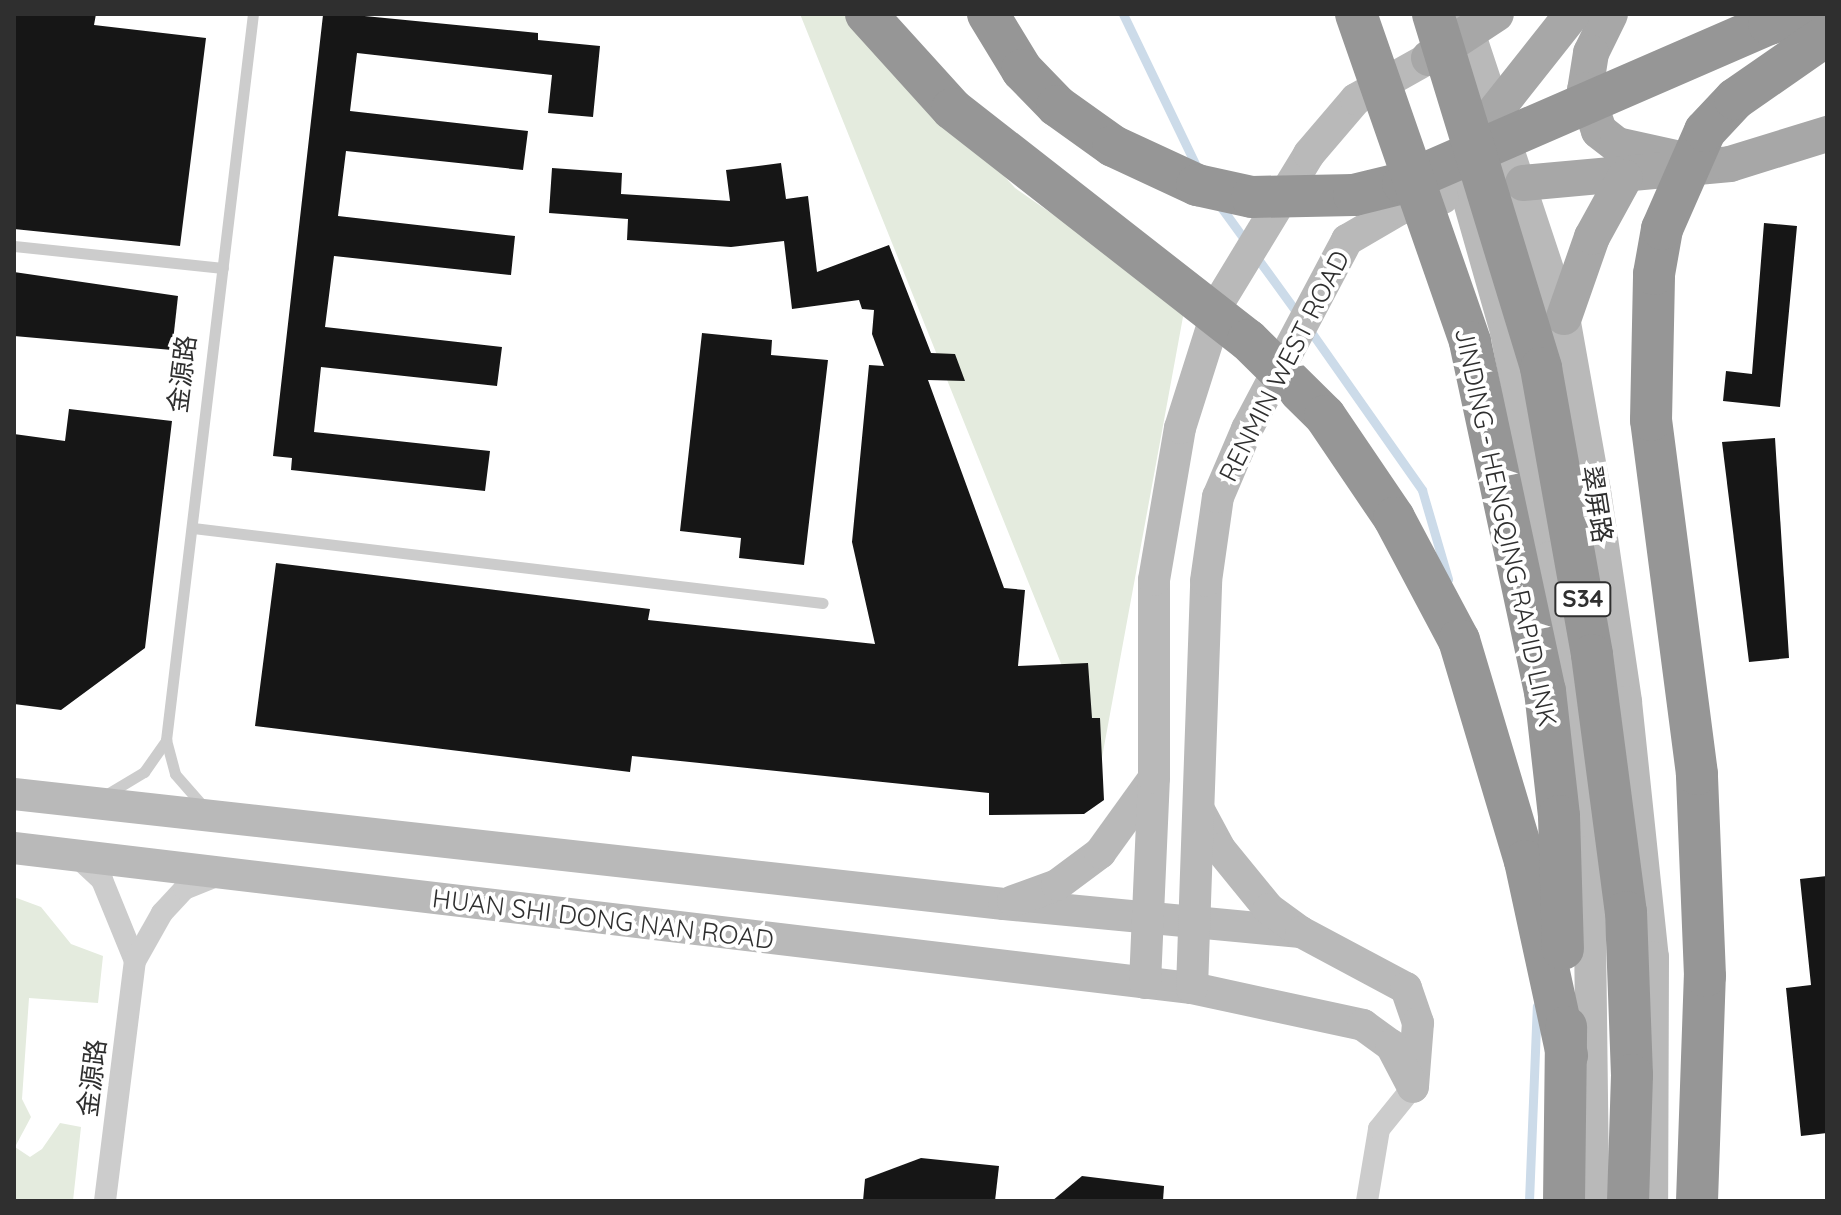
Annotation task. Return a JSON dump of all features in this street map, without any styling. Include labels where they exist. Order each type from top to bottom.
[{"type":"highway","points":[[866,14],[952,109],[1248,340],[1325,416],[1386,505],[1459,640],[1525,861],[1567,1056]]},
{"type":"highway","points":[[988,14],[1022,70],[1057,106],[1113,146],[1197,185],[1252,197],[1354,195],[1403,183],[1769,24],[1804,14]]},
{"type":"highway","name":"JINDING - HENGQING RAPID LINK","points":[[1356,14],[1470,342],[1545,691],[1559,816],[1567,1056],[1564,1201]]},
{"type":"highway","name":"JINDING - HENGQING RAPID LINK","points":[[1433,14],[1541,368],[1590,640],[1626,912],[1632,1075],[1628,1201]]},
{"type":"highway","points":[[1697,1201],[1705,976],[1697,774],[1651,420],[1654,274],[1662,229],[1705,131],[1735,99],[1827,35]]},
{"type":"main road","points":[[1412,14],[1429,58],[1506,332],[1550,557],[1589,852],[1593,1201]]},
{"type":"main road","points":[[1466,192],[1497,109],[1572,14]]},
{"type":"main road","points":[[1610,14],[1591,53],[1585,90],[1599,131],[1617,145],[1656,157],[1730,164]]},
{"type":"main road","points":[[1145,983],[1154,778],[1154,580],[1180,428],[1221,299],[1309,154],[1356,99],[1429,58],[1477,20]]},
{"type":"main road","name":"翠屏路","points":[[1477,20],[1497,109],[1564,317],[1626,702],[1653,957],[1652,1201]]},
{"type":"main road","name":"RENMIN WEST ROAD","points":[[1192,988],[1206,581],[1218,497],[1247,429],[1347,240],[1400,209],[1466,192],[1523,183],[1625,177],[1730,164],[1827,134]]},
{"type":"main road","points":[[1564,317],[1592,237],[1625,177]]},
{"type":"main road","points":[[1004,904],[1057,885],[1100,853],[1154,778]]},
{"type":"main road","points":[[14,794],[1004,904],[1301,932]]},
{"type":"main road","points":[[1197,807],[1244,881],[1301,932],[1406,988],[1418,1023],[1413,1087]]},
{"type":"main road","name":"HUAN SHI DONG NAN ROAD","points":[[14,848],[1192,988],[1363,1025],[1391,1045],[1413,1087]]},
{"type":"street","points":[[73,853],[102,880],[135,961]]},
{"type":"street","points":[[135,961],[162,913],[184,889],[223,874]]},
{"type":"street","name":"金源路","points":[[105,1201],[135,961]]},
{"type":"street","points":[[1367,1201],[1379,1129],[1413,1087]]},
{"type":"lane","name":"金源路","points":[[166,740],[253,14]]},
{"type":"lane","points":[[14,246],[223,268]]},
{"type":"lane","points":[[193,528],[823,603]]},
{"type":"lane","points":[[77,801],[132,782],[166,740],[186,790],[200,804],[237,821]]},
{"type":"shaded area","points":[[800,14],[858,14],[1015,188],[1185,306],[1101,763]]},
{"type":"shaded area","points":[[14,897],[41,907],[71,944],[103,956],[98,1003],[29,998],[22,1099],[31,1117],[15,1147],[30,1157],[42,1149],[60,1123],[81,1127],[73,1201],[14,1201]]},
{"type":"building","points":[[14,14],[96,14],[94,25],[206,38],[180,246],[14,229]]},
{"type":"building","points":[[344,14],[538,33],[538,40],[600,46],[593,117],[548,113],[552,75],[357,53],[350,111],[528,131],[523,170],[346,151],[338,216],[515,236],[511,275],[334,256],[325,327],[502,347],[497,386],[321,367],[314,432],[490,451],[485,491],[291,470],[292,458],[273,456],[323,15]]},
{"type":"building","points":[[781,163],[786,199],[808,196],[817,272],[889,245],[931,353],[955,354],[965,381],[928,380],[1004,588],[1025,590],[1018,666],[1088,663],[1092,718],[1100,718],[1104,800],[1084,814],[989,815],[989,793],[632,756],[630,772],[255,726],[276,563],[650,609],[648,620],[875,644],[852,542],[869,365],[884,366],[872,334],[874,310],[862,309],[859,300],[792,309],[784,241],[731,247],[627,240],[628,219],[549,213],[552,168],[622,173],[621,194],[730,201],[726,170]]},
{"type":"building","points":[[1764,223],[1797,226],[1780,407],[1723,401],[1726,371],[1752,374]]},
{"type":"building","points":[[14,272],[178,296],[172,350],[14,336]]},
{"type":"building","points":[[702,333],[772,340],[771,355],[828,360],[804,565],[739,558],[741,538],[680,531]]},
{"type":"building","points":[[69,409],[172,421],[145,648],[61,710],[14,704],[14,434],[65,441]]},
{"type":"building","points":[[1775,438],[1789,658],[1749,662],[1722,442]]},
{"type":"building","points":[[1827,876],[1827,1133],[1801,1136],[1786,988],[1811,985],[1800,879]]},
{"type":"building","points":[[921,1158],[999,1166],[995,1201],[863,1201],[865,1179]]},
{"type":"building","points":[[1082,1176],[1164,1186],[1163,1201],[1052,1201]]},
{"type":"waterway","points":[[1123,14],[1198,170]]},
{"type":"waterway","points":[[1218,203],[1247,243]]},
{"type":"waterway","points":[[1255,255],[1300,317]]},
{"type":"waterway","points":[[1309,329],[1422,490],[1448,579]]},
{"type":"waterway","points":[[1529,1201],[1537,1006]]}]
